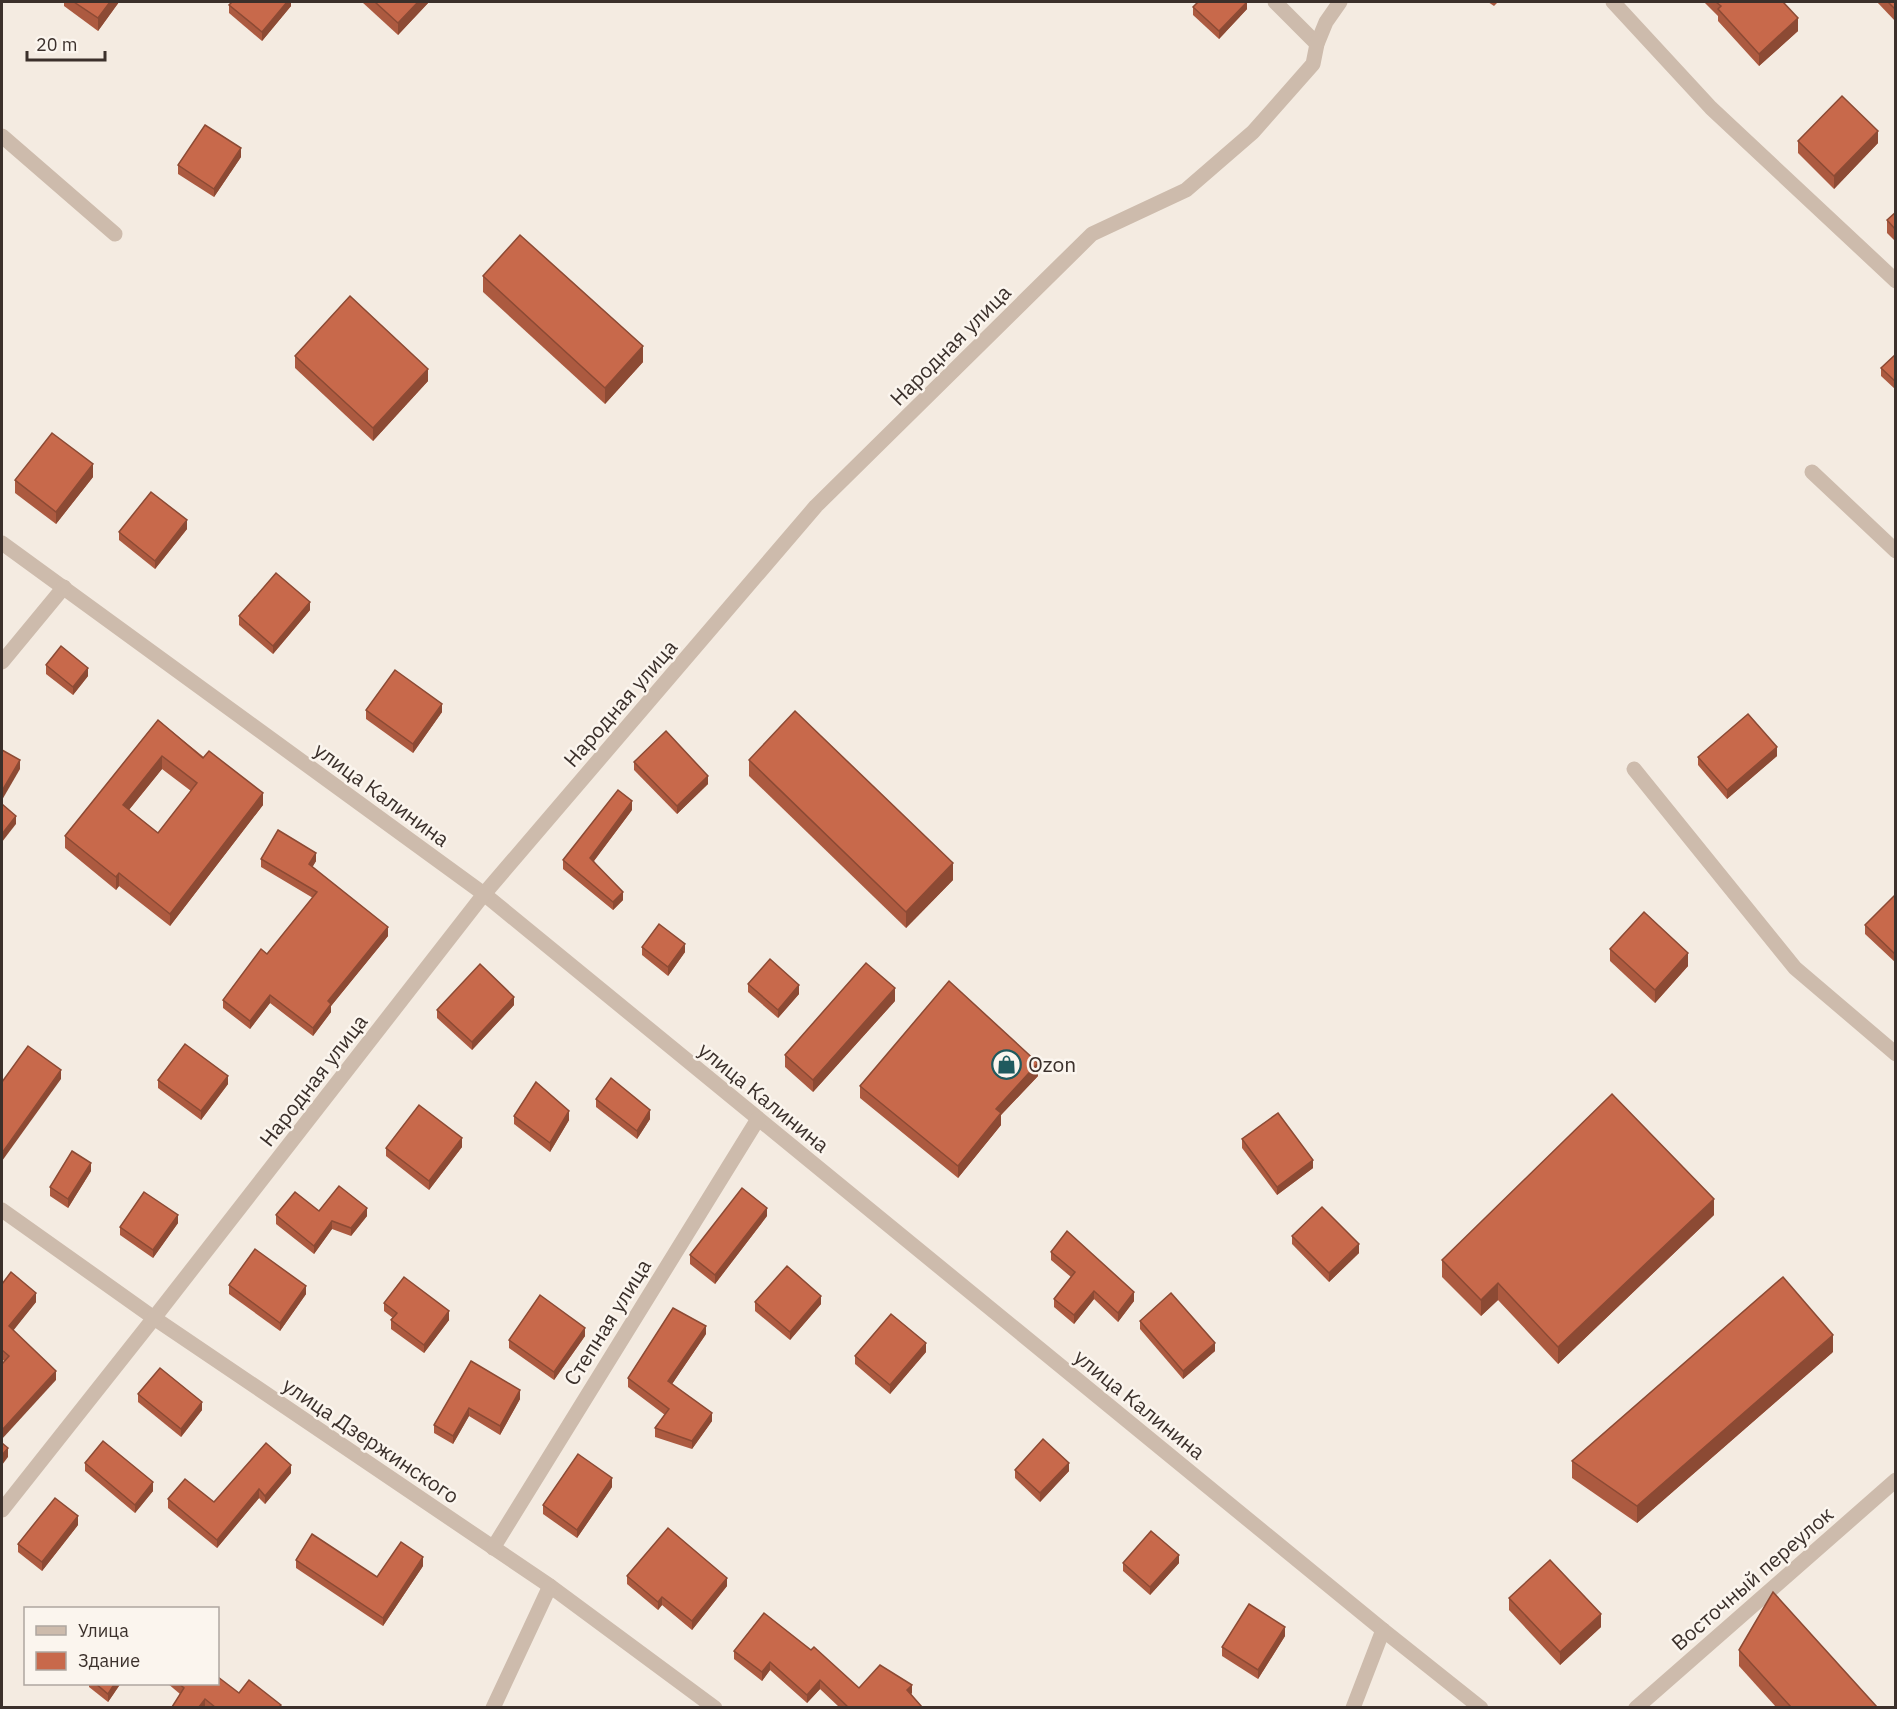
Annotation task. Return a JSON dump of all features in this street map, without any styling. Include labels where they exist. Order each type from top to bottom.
[{"type":"street","points":[[1275,2],[1317,44]]},
{"type":"street","name":"Народная улица","points":[[2,1510],[484,894],[816,506],[1092,234],[1186,190],[1253,132],[1313,64],[1317,44],[1326,22],[1340,2]]},
{"type":"street","points":[[1613,2],[1711,108],[1896,281]]},
{"type":"street","points":[[2,135],[115,234]]},
{"type":"street","points":[[1812,472],[1896,551]]},
{"type":"street","name":"улица Калинина","points":[[2,543],[484,894],[1383,1630],[1481,1707]]},
{"type":"street","points":[[2,662],[64,587]]},
{"type":"street","points":[[1634,770],[1795,968],[1896,1054]]},
{"type":"street","name":"Степная улица","points":[[493,1548],[758,1119]]},
{"type":"street","name":"улица Дзержинского","points":[[2,1210],[154,1318],[550,1586],[715,1707]]},
{"type":"street","name":"Восточный переулок","points":[[1636,1707],[1896,1480]]},
{"type":"street","points":[[493,1707],[550,1586]]},
{"type":"street","points":[[1353,1707],[1383,1630]]},
{"type":"building","points":[[74,2],[110,2],[98,18]]},
{"type":"building","points":[[232,2],[287,2],[262,32],[229,5]]},
{"type":"building","points":[[375,2],[418,2],[398,23]]},
{"type":"building","points":[[1198,2],[1247,2],[1219,31],[1193,7]]},
{"type":"building","points":[[1716,2],[1783,2],[1798,18],[1759,54],[1718,9],[1721,6]]},
{"type":"building","points":[[1888,2],[1896,2],[1896,10]]},
{"type":"building","points":[[1842,96],[1878,131],[1834,176],[1798,141]]},
{"type":"building","points":[[205,125],[241,148],[214,189],[178,165]]},
{"type":"building","points":[[1896,212],[1896,230],[1887,220]]},
{"type":"building","points":[[520,235],[643,346],[605,388],[483,276]]},
{"type":"building","points":[[350,296],[428,369],[373,428],[295,356]]},
{"type":"building","points":[[1896,354],[1896,382],[1881,368]]},
{"type":"building","points":[[52,433],[93,464],[56,512],[15,480]]},
{"type":"building","points":[[151,492],[187,520],[155,561],[119,532]]},
{"type":"building","points":[[276,573],[310,602],[273,646],[239,616]]},
{"type":"building","points":[[61,646],[88,668],[73,687],[46,665]]},
{"type":"building","points":[[395,670],[442,704],[413,744],[366,710]]},
{"type":"building","points":[[795,711],[953,863],[906,912],[749,760]]},
{"type":"building","points":[[1748,714],[1777,747],[1727,790],[1698,757]]},
{"type":"building","points":[[158,720],[203,758],[209,751],[263,793],[170,914],[119,873],[116,877],[65,836]],"holes":[[[162,756],[197,783],[158,833],[123,805]]]},
{"type":"building","points":[[666,731],[708,776],[677,806],[634,762]]},
{"type":"building","points":[[2,750],[20,760],[2,791]]},
{"type":"building","points":[[618,790],[632,801],[590,858],[623,892],[613,902],[563,860]]},
{"type":"building","points":[[2,804],[16,816],[2,834]]},
{"type":"building","points":[[278,830],[316,853],[309,864],[388,927],[328,1001],[331,1004],[313,1028],[270,995],[250,1021],[223,1000],[261,949],[267,954],[317,892],[261,859]]},
{"type":"building","points":[[1896,894],[1896,955],[1865,925]]},
{"type":"building","points":[[1644,912],[1688,953],[1655,990],[1610,949]]},
{"type":"building","points":[[659,924],[685,944],[668,967],[642,947]]},
{"type":"building","points":[[770,959],[799,985],[778,1010],[748,984]]},
{"type":"building","points":[[866,963],[895,988],[813,1080],[785,1055]]},
{"type":"building","points":[[480,964],[514,997],[472,1042],[437,1010]]},
{"type":"building","points":[[949,981],[1038,1063],[996,1109],[1001,1113],[958,1166],[860,1086]]},
{"type":"building","points":[[185,1044],[228,1076],[201,1111],[158,1080]]},
{"type":"building","points":[[28,1046],[61,1070],[2,1153],[2,1082]]},
{"type":"building","points":[[611,1078],[650,1110],[637,1131],[596,1099]]},
{"type":"building","points":[[536,1082],[569,1111],[550,1143],[514,1116]]},
{"type":"building","points":[[1612,1094],[1714,1199],[1558,1347],[1498,1283],[1481,1300],[1442,1260]]},
{"type":"building","points":[[419,1105],[462,1138],[429,1181],[386,1148]]},
{"type":"building","points":[[1278,1113],[1313,1160],[1277,1187],[1242,1139]]},
{"type":"building","points":[[72,1151],[91,1163],[68,1199],[50,1187]]},
{"type":"building","points":[[339,1186],[367,1208],[351,1228],[332,1221],[314,1246],[276,1215],[295,1192],[319,1211]]},
{"type":"building","points":[[742,1188],[767,1208],[715,1275],[690,1255]]},
{"type":"building","points":[[144,1192],[178,1215],[153,1250],[120,1227]]},
{"type":"building","points":[[1322,1207],[1359,1244],[1329,1273],[1292,1236]]},
{"type":"building","points":[[1067,1231],[1134,1292],[1118,1313],[1094,1291],[1074,1315],[1054,1299],[1075,1272],[1051,1252]]},
{"type":"building","points":[[255,1249],[306,1286],[280,1323],[229,1285]]},
{"type":"building","points":[[787,1266],[821,1296],[790,1332],[755,1302]]},
{"type":"building","points":[[11,1272],[36,1293],[9,1326],[56,1371],[2,1430],[2,1364],[9,1356],[2,1350],[2,1284]]},
{"type":"building","points":[[404,1277],[449,1311],[424,1345],[391,1320],[397,1313],[384,1303]]},
{"type":"building","points":[[1783,1277],[1833,1335],[1637,1506],[1572,1461]]},
{"type":"building","points":[[1171,1293],[1215,1343],[1183,1371],[1140,1321]]},
{"type":"building","points":[[540,1295],[585,1328],[554,1372],[509,1340]]},
{"type":"building","points":[[673,1308],[706,1326],[668,1381],[712,1413],[692,1441],[655,1428],[669,1409],[628,1378]]},
{"type":"building","points":[[891,1314],[926,1343],[890,1385],[855,1356]]},
{"type":"building","points":[[471,1361],[520,1390],[500,1426],[469,1408],[453,1436],[434,1425]]},
{"type":"building","points":[[160,1368],[202,1402],[181,1429],[138,1394]]},
{"type":"building","points":[[1043,1439],[1069,1463],[1040,1493],[1015,1470]]},
{"type":"building","points":[[103,1441],[153,1482],[135,1505],[85,1463]]},
{"type":"building","points":[[2,1443],[8,1448],[2,1455]]},
{"type":"building","points":[[266,1443],[291,1465],[265,1496],[259,1489],[217,1540],[168,1499],[185,1479],[214,1502]]},
{"type":"building","points":[[578,1454],[612,1478],[577,1530],[543,1505]]},
{"type":"building","points":[[55,1498],[78,1516],[42,1562],[18,1544]]},
{"type":"building","points":[[668,1528],[727,1578],[692,1621],[662,1597],[658,1602],[627,1576]]},
{"type":"building","points":[[1151,1531],[1179,1555],[1150,1587],[1123,1563]]},
{"type":"building","points":[[312,1534],[377,1577],[401,1542],[423,1557],[383,1618],[296,1560]]},
{"type":"building","points":[[1550,1560],[1601,1614],[1560,1652],[1509,1598]]},
{"type":"building","points":[[1773,1592],[1877,1707],[1791,1707],[1739,1650]]},
{"type":"building","points":[[1249,1604],[1285,1627],[1258,1670],[1222,1647]]},
{"type":"building","points":[[764,1613],[811,1650],[814,1647],[859,1688],[880,1665],[912,1685],[907,1690],[922,1707],[848,1707],[820,1680],[807,1695],[770,1662],[762,1672],[734,1651]]},
{"type":"building","points":[[219,1678],[239,1693],[249,1680],[281,1705],[279,1707],[215,1707],[205,1699],[199,1707],[172,1707],[184,1688],[180,1685],[219,1685]]},
{"type":"building","points":[[97,1685],[114,1685],[108,1694]]},
{"type":"place","name":"Ozon","points":[[1007,1064]]}]
